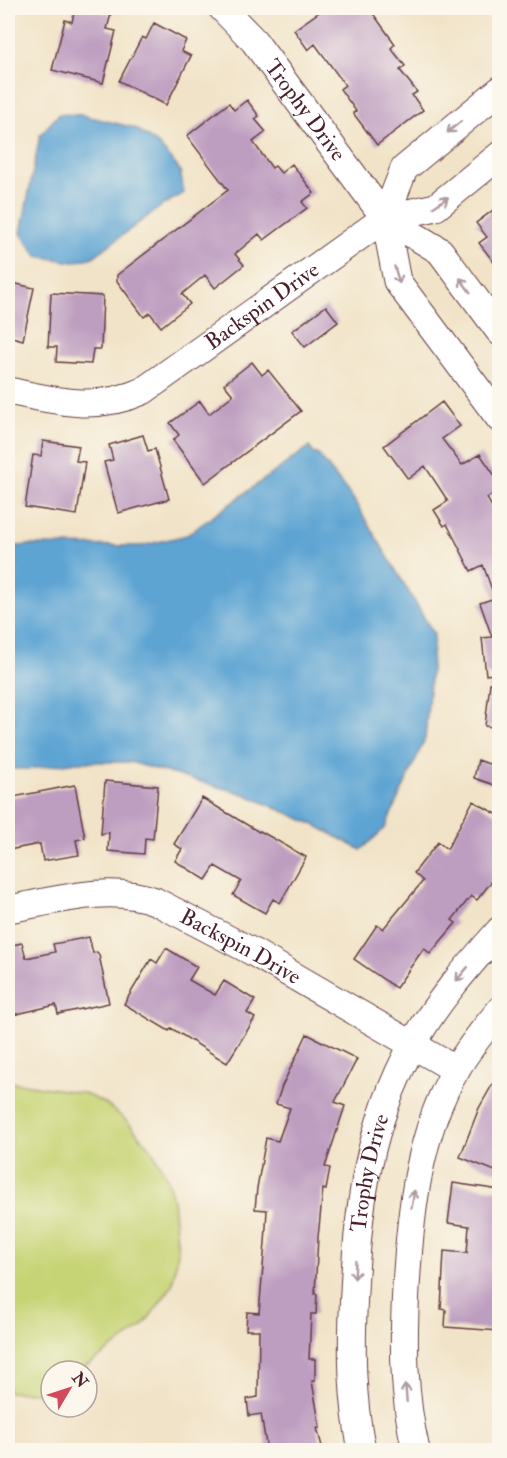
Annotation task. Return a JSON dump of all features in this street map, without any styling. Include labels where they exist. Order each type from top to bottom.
[{"type":"street","name":"Trophy Drive","points":[[222,8],[255,41],[385,218],[441,251],[500,332]]},
{"type":"street","points":[[385,218],[404,169],[500,90]]},
{"type":"street","name":"Backspin Drive","points":[[8,391],[83,404],[110,402],[143,391],[385,218],[436,207],[500,155]]},
{"type":"street","name":"Trophy Drive","points":[[385,218],[397,281],[500,419]]},
{"type":"street","name":"Backspin Drive","points":[[8,909],[109,894],[142,896],[251,951],[456,1070]]},
{"type":"street","name":"Trophy Drive","points":[[362,1450],[353,1399],[351,1367],[357,1224],[375,1132],[391,1090],[413,1044],[450,988],[500,930]]},
{"type":"street","name":"Trophy Drive","points":[[416,1450],[408,1418],[404,1369],[404,1321],[411,1216],[415,1190],[424,1150],[440,1105],[456,1070],[500,1010]]},
{"type":"green space","points":[[8,1083],[83,1093],[104,1103],[126,1120],[151,1149],[166,1175],[173,1200],[178,1252],[172,1286],[143,1326],[97,1359],[39,1359],[39,1393],[8,1392]]},
{"type":"water","points":[[59,114],[82,115],[135,128],[159,145],[180,170],[184,193],[163,205],[93,257],[74,262],[37,256],[21,233],[40,135]]},
{"type":"water","points":[[309,447],[315,455],[317,453],[352,497],[434,634],[425,739],[385,828],[361,850],[315,825],[244,794],[130,762],[77,762],[28,769],[8,769],[8,547],[29,545],[141,546],[187,535]]},
{"type":"building","points":[[75,8],[111,14],[107,29],[116,31],[103,83],[52,70],[65,20],[72,22]]},
{"type":"building","points":[[325,8],[369,8],[395,44],[391,48],[405,66],[400,70],[417,92],[412,95],[423,110],[377,145],[353,113],[356,111],[340,89],[345,85],[315,44],[308,50],[294,30]]},
{"type":"building","points":[[154,23],[186,40],[181,51],[191,56],[166,105],[119,81],[142,37],[146,39]]},
{"type":"building","points":[[247,100],[259,116],[255,119],[266,132],[253,142],[272,168],[275,166],[281,173],[292,164],[314,193],[302,202],[307,208],[264,240],[259,234],[235,254],[244,265],[215,288],[205,275],[182,294],[190,304],[161,327],[150,313],[144,317],[117,281],[117,275],[228,190],[187,136],[229,103],[234,110]]},
{"type":"building","points":[[500,205],[500,270],[479,243],[487,237],[476,223]]},
{"type":"building","points":[[8,282],[34,288],[23,340],[8,336]]},
{"type":"building","points":[[51,293],[103,296],[101,349],[93,349],[91,364],[56,362],[57,347],[48,347]]},
{"type":"building","points":[[326,306],[338,322],[305,347],[292,331]]},
{"type":"building","points":[[252,362],[262,375],[268,370],[301,411],[205,483],[173,440],[179,435],[170,423],[200,401],[209,414],[233,395],[224,384]]},
{"type":"building","points":[[442,402],[460,426],[442,439],[462,465],[480,454],[500,483],[500,489],[487,498],[500,521],[500,673],[486,675],[482,638],[492,637],[480,603],[495,598],[483,565],[471,571],[447,524],[444,526],[434,510],[448,501],[425,466],[408,479],[384,446]]},
{"type":"building","points":[[143,435],[148,451],[155,449],[169,499],[118,513],[104,462],[113,460],[109,445]]},
{"type":"building","points":[[43,441],[79,446],[76,461],[85,462],[77,515],[25,507],[33,455],[41,456]]},
{"type":"building","points":[[490,683],[500,684],[500,728],[485,726]]},
{"type":"building","points":[[478,760],[500,768],[500,787],[474,778]]},
{"type":"building","points":[[105,781],[158,786],[153,839],[145,838],[144,854],[108,851],[109,832],[101,834]]},
{"type":"building","points":[[75,785],[85,838],[76,840],[79,855],[43,861],[40,844],[8,850],[8,798]]},
{"type":"building","points":[[202,798],[306,857],[280,903],[273,899],[265,913],[233,895],[241,881],[215,866],[206,880],[175,861],[182,849],[174,844]]},
{"type":"building","points":[[473,801],[500,816],[500,871],[477,900],[471,896],[452,920],[456,923],[430,954],[424,948],[396,988],[354,959],[377,925],[383,929],[423,881],[414,873],[438,842],[447,849]]},
{"type":"building","points":[[89,937],[93,953],[97,952],[99,955],[109,1003],[58,1014],[56,1005],[8,1016],[8,946],[22,943],[26,958],[55,952],[53,944]]},
{"type":"building","points":[[166,948],[197,967],[189,980],[215,995],[224,981],[255,1000],[247,1013],[255,1018],[227,1063],[171,1028],[169,1031],[124,1004],[151,959],[157,963]]},
{"type":"building","points":[[307,1034],[357,1059],[335,1102],[345,1106],[325,1167],[330,1168],[326,1190],[323,1189],[318,1237],[316,1314],[311,1314],[309,1359],[315,1359],[315,1381],[312,1381],[320,1428],[317,1428],[323,1450],[267,1450],[261,1414],[249,1416],[247,1399],[258,1397],[259,1330],[246,1330],[247,1312],[259,1313],[267,1210],[255,1209],[257,1188],[266,1138],[278,1141],[290,1108],[276,1104],[282,1086]]},
{"type":"building","points":[[500,1071],[500,1173],[460,1157],[479,1108]]},
{"type":"building","points":[[453,1183],[500,1190],[500,1284],[497,1311],[500,1312],[500,1331],[445,1327],[446,1310],[441,1309],[444,1251],[467,1253],[469,1226],[448,1223]]}]
